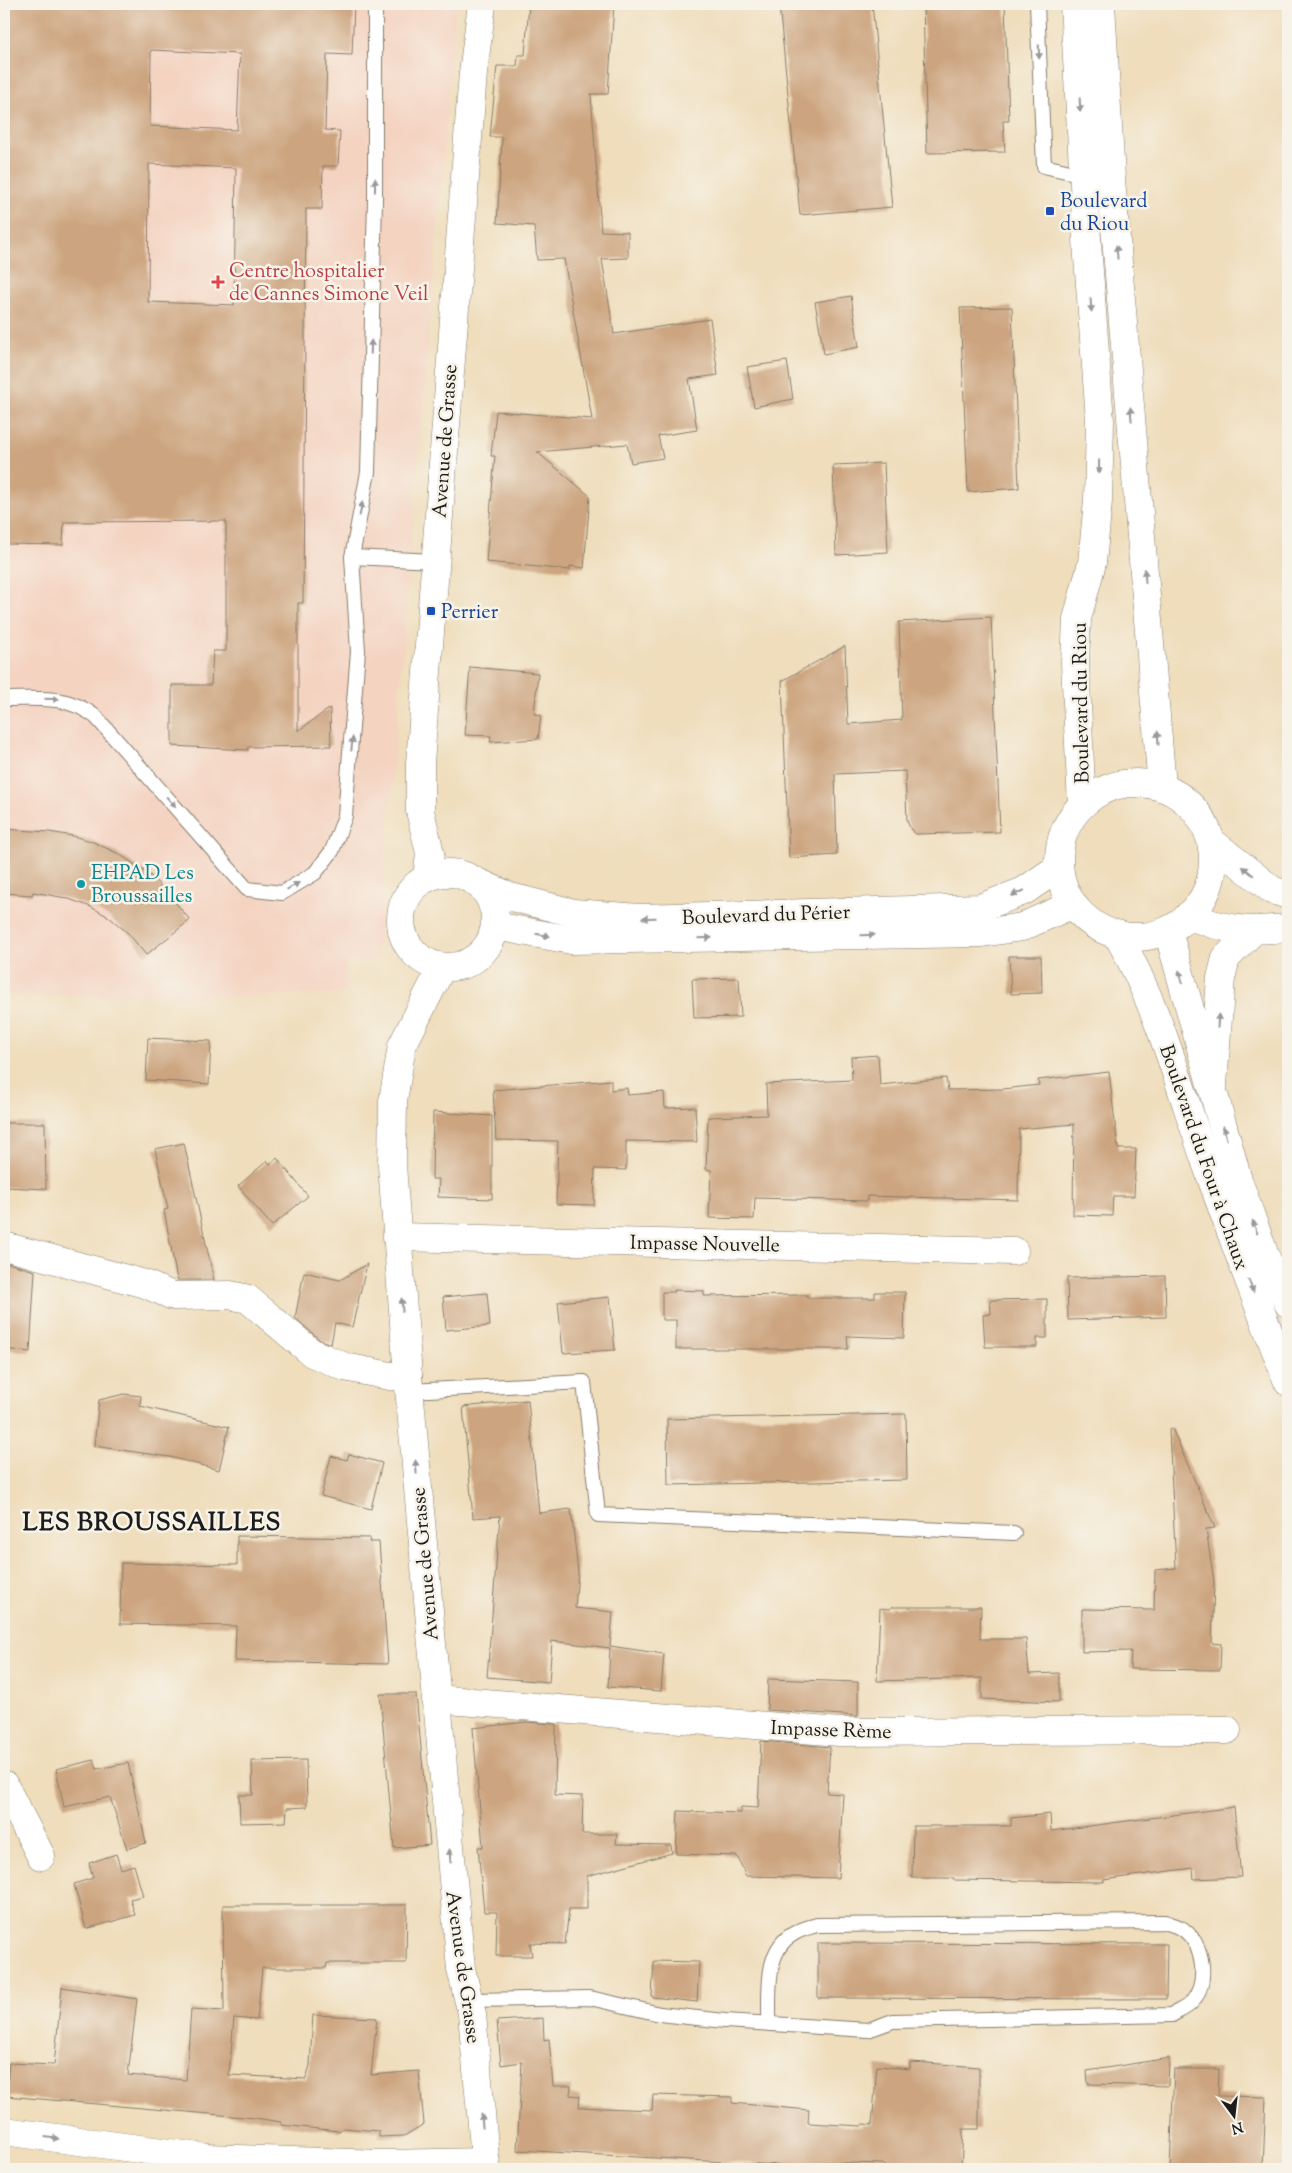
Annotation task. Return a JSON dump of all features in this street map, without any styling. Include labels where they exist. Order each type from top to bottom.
[{"type":"street","name":"Avenue de Grasse","points":[[427,878],[430,853],[420,810],[420,764],[472,83],[482,4]]},
{"type":"street","name":"Boulevard du Riou","points":[[1074,4],[1083,175],[1100,420],[1098,501],[1092,563],[1077,619],[1075,663],[1082,804]]},
{"type":"street","points":[[1101,4],[1112,189],[1162,787]]},
{"type":"street","points":[[1178,923],[1202,899],[1210,881],[1213,861],[1211,841],[1201,818],[1184,799],[1162,787],[1141,783],[1120,784],[1099,792],[1082,804],[1068,824],[1060,847],[1059,866],[1064,887],[1073,904],[1085,918],[1100,928],[1117,934],[1136,936],[1178,923],[1253,931],[1288,928]]},
{"type":"street","points":[[1211,841],[1272,890],[1288,895]]},
{"type":"street","name":"Boulevard du Périer","points":[[468,878],[510,897],[574,914],[639,918],[980,908],[1024,891],[1059,866]]},
{"type":"street","points":[[440,874],[454,874],[468,878],[479,885],[494,909],[495,926],[484,951],[472,961],[458,966],[442,967],[427,964],[415,954],[406,942],[402,928],[401,913],[406,899],[415,887],[427,878],[440,874]]},
{"type":"street","name":"Boulevard du Périer","points":[[495,926],[571,940],[982,934],[1022,927],[1073,904]]},
{"type":"street","name":"Boulevard du Four à Chaux","points":[[1178,923],[1213,1087],[1238,1180],[1265,1256],[1288,1303]]},
{"type":"street","points":[[1213,1087],[1220,978],[1226,958],[1253,931]]},
{"type":"street","name":"Boulevard du Four à Chaux","points":[[1117,934],[1136,967],[1158,1020],[1242,1264],[1288,1382]]},
{"type":"street","name":"Avenue de Grasse","points":[[442,967],[402,1046],[393,1101],[392,1165],[408,1383],[461,1969],[472,2014],[486,2166]]},
{"type":"street","name":"Impasse Nouvelle","points":[[397,1237],[1014,1251]]},
{"type":"street","points":[[4,1246],[145,1284],[173,1296],[230,1295],[248,1299],[312,1353],[345,1367],[390,1376],[408,1383]]},
{"type":"street","name":"Impasse Rème","points":[[436,1699],[840,1732],[1227,1730]]},
{"type":"street","points":[[4,1785],[41,1856]]},
{"type":"street","points":[[4,2131],[207,2158],[486,2166]]},
{"type":"lane","points":[[4,699],[60,699],[81,705],[96,717],[247,889],[282,893],[315,873],[332,851],[345,816],[358,651],[352,557],[368,472],[375,201],[375,4]]},
{"type":"lane","points":[[1037,4],[1044,166],[1083,175]]},
{"type":"lane","points":[[352,557],[435,561]]},
{"type":"lane","points":[[408,1383],[584,1382],[598,1515],[1014,1533]]},
{"type":"lane","points":[[468,2000],[590,1998],[660,2014],[769,2024],[868,2030],[893,2021],[1172,2015],[1191,2003],[1202,1985],[1203,1965],[1196,1944],[1183,1929],[1165,1922],[817,1925],[793,1934],[780,1946],[771,1967],[769,2024]]},
{"type":"shaded area","name":"Centre hospitalier de Cannes Simone Veil","points":[[4,4],[456,4],[377,960],[346,962],[346,993],[246,997],[4,995]]},
{"type":"building","points":[[4,4],[354,4],[352,55],[327,54],[325,130],[340,131],[338,166],[323,166],[322,209],[306,209],[303,603],[298,603],[298,731],[330,708],[331,746],[248,747],[248,750],[172,746],[172,685],[211,685],[213,651],[226,651],[226,521],[64,522],[63,545],[4,544]],"holes":[[[151,50],[240,54],[237,130],[150,126]],[[149,164],[236,168],[234,305],[148,302]]]},
{"type":"building","points":[[529,4],[614,4],[608,94],[591,94],[601,231],[628,232],[628,258],[602,259],[614,334],[710,319],[718,375],[689,379],[697,430],[658,436],[663,458],[631,463],[627,444],[537,452],[590,496],[584,568],[570,566],[570,570],[486,562],[495,456],[491,456],[496,411],[592,419],[564,259],[537,260],[534,226],[497,223],[502,137],[490,137],[497,66],[517,66],[518,55],[525,55]]},
{"type":"building","points":[[779,4],[872,4],[892,207],[800,215]]},
{"type":"building","points":[[923,4],[1005,4],[1009,121],[1003,121],[1005,152],[927,153]]},
{"type":"building","points":[[851,296],[859,347],[824,354],[815,302]]},
{"type":"building","points":[[1012,307],[1019,488],[968,492],[960,308]]},
{"type":"building","points":[[787,361],[793,399],[754,407],[747,367]]},
{"type":"building","points":[[884,463],[888,552],[836,555],[833,465]]},
{"type":"building","points":[[991,617],[1000,832],[916,834],[911,830],[907,821],[905,771],[835,774],[837,855],[789,858],[782,681],[845,646],[848,724],[902,720],[899,622]]},
{"type":"building","points":[[470,667],[538,673],[534,714],[541,715],[538,739],[490,742],[491,736],[465,735]]},
{"type":"building","name":"EHPAD Les Broussailles","points":[[4,829],[49,832],[73,836],[91,841],[119,854],[150,875],[190,920],[146,955],[129,934],[109,917],[91,907],[66,898],[33,892],[32,895],[4,893]]},
{"type":"building","points":[[1009,956],[1041,956],[1042,993],[1011,994]]},
{"type":"building","points":[[739,978],[741,1017],[694,1018],[692,979]]},
{"type":"building","points":[[148,1038],[211,1041],[209,1084],[146,1080]]},
{"type":"building","points":[[878,1055],[880,1085],[946,1078],[948,1090],[1003,1089],[1039,1085],[1038,1080],[1109,1072],[1118,1149],[1136,1149],[1134,1196],[1113,1196],[1112,1216],[1073,1215],[1074,1124],[1019,1129],[1018,1200],[867,1196],[867,1201],[755,1198],[754,1219],[709,1218],[711,1170],[706,1169],[708,1117],[767,1115],[766,1084],[852,1080],[851,1057]]},
{"type":"building","points":[[611,1080],[611,1090],[627,1088],[628,1095],[664,1092],[665,1108],[695,1107],[697,1142],[626,1141],[626,1170],[595,1169],[594,1205],[556,1204],[558,1141],[496,1140],[493,1090]]},
{"type":"building","points":[[433,1112],[492,1116],[492,1199],[438,1197],[439,1179],[432,1179]]},
{"type":"building","points":[[4,1123],[45,1123],[46,1189],[4,1187]]},
{"type":"building","points":[[184,1143],[214,1280],[177,1280],[164,1210],[168,1209],[155,1149]]},
{"type":"building","points":[[277,1158],[308,1196],[272,1226],[238,1186],[267,1161],[270,1164]]},
{"type":"building","points":[[4,1262],[35,1271],[30,1352],[4,1349]]},
{"type":"building","points":[[367,1264],[352,1327],[335,1323],[331,1344],[320,1340],[295,1318],[304,1272],[340,1280]]},
{"type":"building","points":[[1165,1276],[1166,1317],[1068,1320],[1067,1278]]},
{"type":"building","points":[[674,1290],[704,1291],[704,1296],[807,1295],[807,1298],[875,1298],[875,1292],[905,1292],[904,1338],[847,1336],[848,1349],[676,1349],[676,1320],[662,1320],[662,1292],[675,1292]]},
{"type":"building","points":[[487,1293],[490,1326],[446,1330],[443,1297]]},
{"type":"building","points":[[610,1297],[615,1350],[563,1353],[558,1302]]},
{"type":"building","points":[[1047,1299],[1047,1338],[1037,1338],[1037,1347],[985,1347],[983,1315],[991,1314],[990,1300]]},
{"type":"building","points":[[124,1394],[141,1396],[140,1406],[229,1427],[219,1470],[170,1457],[94,1446],[99,1400]]},
{"type":"building","points":[[528,1400],[539,1513],[571,1509],[578,1572],[575,1608],[613,1612],[610,1646],[664,1654],[661,1691],[608,1687],[610,1648],[552,1641],[549,1682],[487,1677],[500,1516],[473,1518],[463,1407]]},
{"type":"building","points":[[906,1414],[907,1480],[668,1485],[667,1419]]},
{"type":"building","points":[[1172,1428],[1215,1528],[1206,1529],[1214,1582],[1212,1643],[1221,1644],[1220,1670],[1130,1669],[1131,1651],[1082,1652],[1082,1609],[1154,1610],[1155,1570],[1176,1568],[1169,1429]]},
{"type":"building","points":[[349,1454],[382,1463],[371,1509],[321,1496],[331,1456],[347,1460]]},
{"type":"building","points":[[237,1536],[370,1538],[369,1542],[379,1542],[388,1664],[235,1661],[236,1626],[120,1624],[121,1563],[237,1565]]},
{"type":"building","points":[[891,1607],[981,1607],[980,1639],[1026,1639],[1029,1674],[1059,1673],[1059,1702],[982,1699],[982,1678],[877,1681],[880,1608],[890,1609]]},
{"type":"building","points":[[768,1679],[858,1682],[858,1716],[767,1710]]},
{"type":"building","points":[[380,1694],[416,1694],[430,1845],[394,1848]]},
{"type":"building","points":[[526,1722],[556,1724],[555,1795],[583,1796],[582,1834],[617,1834],[616,1844],[671,1845],[672,1853],[587,1876],[587,1909],[569,1909],[565,1944],[530,1943],[532,1956],[496,1956],[497,1912],[484,1912],[478,1847],[483,1847],[473,1728]]},
{"type":"building","points":[[761,1741],[830,1747],[827,1793],[843,1794],[838,1878],[746,1876],[737,1856],[676,1854],[678,1811],[741,1813],[741,1807],[758,1808]]},
{"type":"building","points":[[94,1760],[97,1769],[128,1763],[146,1843],[127,1849],[110,1797],[64,1807],[56,1769]]},
{"type":"building","points":[[306,1760],[307,1807],[287,1808],[286,1822],[240,1823],[239,1795],[253,1795],[252,1761]]},
{"type":"building","points":[[1234,1807],[1241,1877],[1194,1879],[1193,1868],[1103,1880],[1104,1882],[912,1878],[913,1826],[1011,1826],[1011,1818],[1050,1814],[1051,1831]]},
{"type":"building","points":[[116,1854],[121,1869],[134,1865],[143,1896],[130,1899],[135,1915],[86,1929],[74,1884],[93,1878],[89,1863]]},
{"type":"building","points":[[223,1905],[407,1905],[406,1963],[327,1963],[326,1968],[262,1968],[257,2020],[234,2018],[229,2075],[306,2079],[310,2065],[313,2015],[377,2018],[371,2075],[419,2071],[424,2124],[404,2136],[379,2137],[379,2131],[343,2128],[339,2131],[281,2125],[281,2122],[255,2118],[6,2096],[9,2063],[54,2065],[62,1987],[137,1999],[128,2075],[186,2080],[191,2009],[224,2011]]},
{"type":"building","points":[[818,1943],[1167,1944],[1166,1999],[818,1998]]},
{"type":"building","points":[[654,1961],[699,1962],[697,2002],[652,1997]]},
{"type":"building","points":[[543,2018],[544,2040],[549,2039],[553,2086],[571,2086],[570,2095],[580,2096],[579,2107],[652,2110],[653,2095],[732,2097],[732,2103],[809,2110],[808,2123],[872,2125],[877,2066],[910,2069],[910,2062],[979,2067],[979,2129],[963,2129],[961,2169],[884,2169],[884,2164],[822,2162],[822,2167],[517,2150],[522,2062],[501,2065],[497,2021]]},
{"type":"building","points":[[1169,2058],[1168,2086],[1088,2084],[1087,2071]]},
{"type":"building","points":[[1174,2069],[1219,2069],[1218,2096],[1266,2097],[1263,2169],[1170,2169]]},
{"type":"place","name":"Boulevard du Riou","points":[[1050,211]]},
{"type":"place","name":"Centre hospitalier de Cannes Simone Veil","points":[[218,282]]},
{"type":"place","name":"Perrier","points":[[431,611]]},
{"type":"place","name":"EHPAD Les Broussailles","points":[[81,884]]},
{"type":"district","name":"LES BROUSSAILLES","points":[[152,1521]]}]
